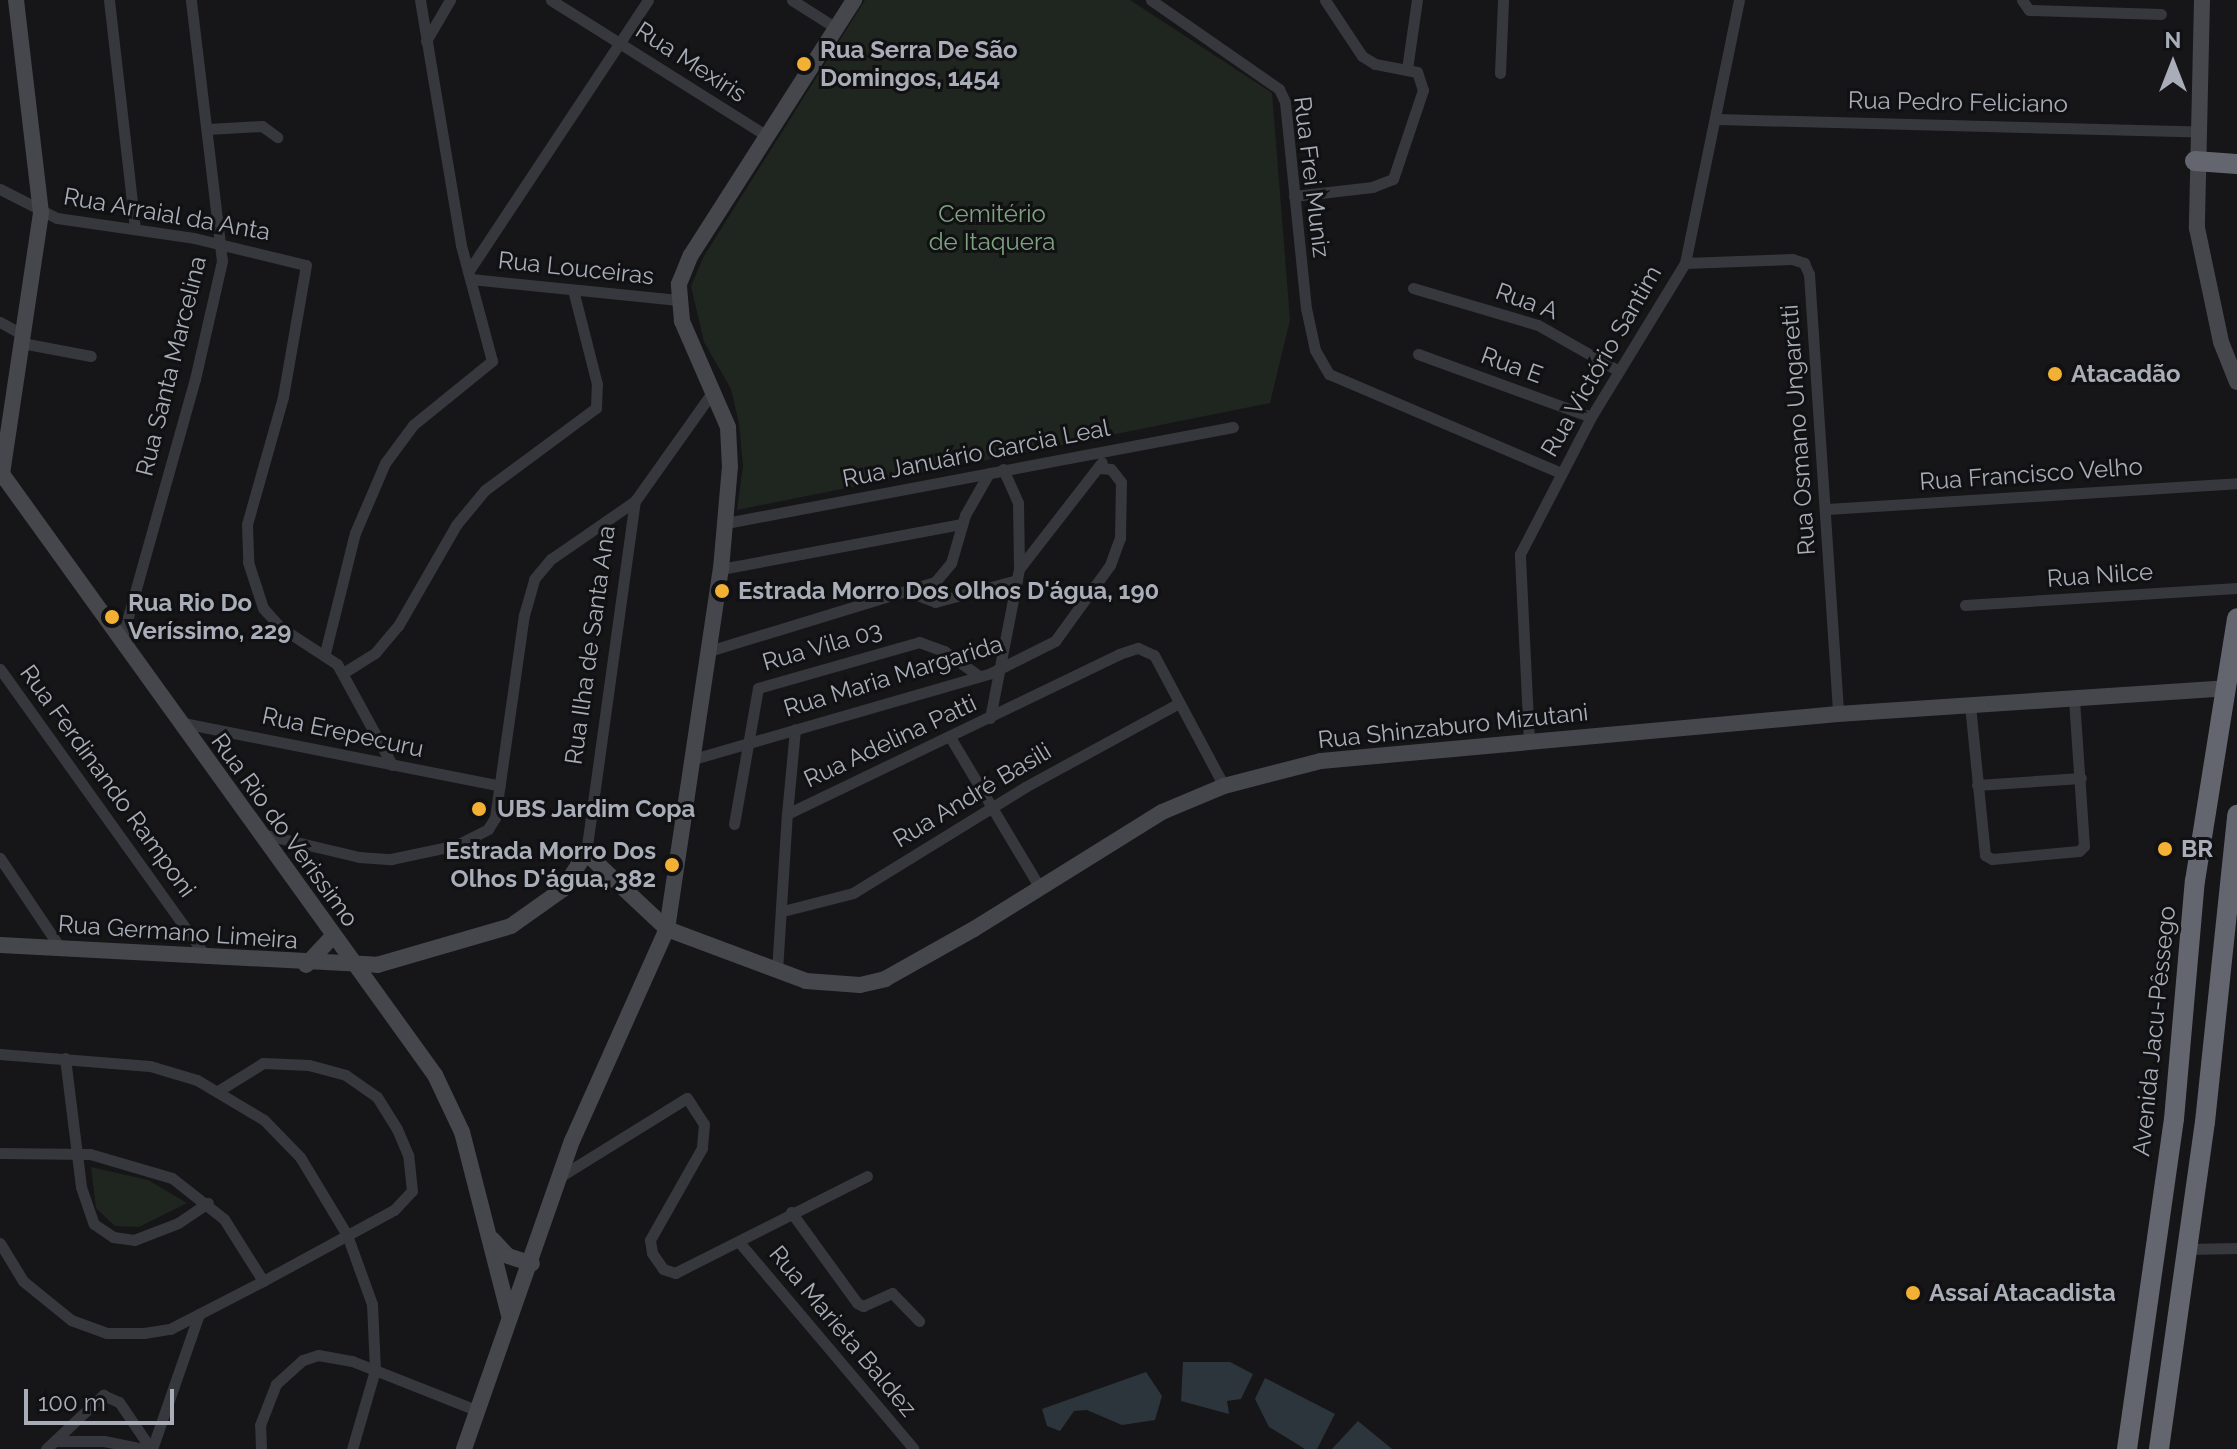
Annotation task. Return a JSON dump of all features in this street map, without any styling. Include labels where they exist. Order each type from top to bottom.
[{"type":"highway","points":[[2195,161],[2237,164]]},
{"type":"highway","name":"Avenida Jacu-Pêssego","points":[[2127,1449],[2174,1119],[2195,881],[2237,618]]},
{"type":"highway","points":[[2159,1449],[2189,1249],[2237,815]]},
{"type":"street","points":[[1,474],[41,213],[16,0]]},
{"type":"street","points":[[109,0],[135,229]]},
{"type":"street","name":"Rua Santa Marcelina","points":[[121,643],[195,379],[222,245],[191,0]]},
{"type":"street","points":[[392,765],[343,673],[325,653],[355,533],[385,463],[413,425],[492,361],[470,275],[420,0]]},
{"type":"street","points":[[426,41],[450,0]]},
{"type":"street","name":"Rua Mexiris","points":[[551,0],[767,136]]},
{"type":"street","points":[[470,275],[648,0]]},
{"type":"street","points":[[792,0],[836,28]]},
{"type":"street","points":[[464,1449],[509,1315],[532,1264],[572,1141],[667,929],[721,569],[730,444],[714,390],[676,300],[691,255],[854,0]]},
{"type":"street","name":"Rua Frei Muniz","points":[[1151,0],[1279,89],[1311,333],[1329,374],[1561,473]]},
{"type":"street","points":[[1294,196],[1372,187],[1393,179],[1423,90],[1421,75],[1368,61],[1325,0]]},
{"type":"street","points":[[1407,69],[1417,0]]},
{"type":"street","points":[[1500,73],[1503,0]]},
{"type":"street","name":"Rua Victório Santim","points":[[1529,741],[1520,554],[1591,417],[1685,263],[1739,0]]},
{"type":"street","points":[[2022,0],[2029,10],[2161,14]]},
{"type":"street","points":[[2202,0],[2195,161],[2197,228],[2235,377]]},
{"type":"street","name":"Rua Pedro Feliciano","points":[[1717,119],[2198,132]]},
{"type":"street","points":[[208,129],[262,126],[277,137]]},
{"type":"street","name":"Rua Arraial da Anta","points":[[0,189],[41,213],[222,245],[306,265],[307,279],[245,542],[263,608],[280,627],[325,653]]},
{"type":"street","name":"Rua Osmano Ungaretti","points":[[1685,263],[1792,259],[1807,268],[1827,509],[1838,714]]},
{"type":"street","name":"Rua Louceiras","points":[[470,275],[573,290],[676,300]]},
{"type":"street","name":"Rua A","points":[[1413,288],[1538,325],[1619,371]]},
{"type":"street","points":[[343,673],[375,653],[398,626],[456,525],[485,490],[596,408],[597,384],[573,290]]},
{"type":"street","points":[[0,322],[22,339],[91,356]]},
{"type":"street","name":"Rua E","points":[[1418,354],[1591,417]]},
{"type":"street","name":"Rua Ilha de Santa Ana","points":[[354,967],[377,965],[511,926],[563,889],[586,853],[635,501],[714,390]]},
{"type":"street","name":"Rua Januário Garcia Leal","points":[[726,523],[1233,427]]},
{"type":"street","points":[[912,593],[935,602],[1018,574],[1105,469],[1107,450]]},
{"type":"street","points":[[990,718],[1018,574],[1018,503],[1003,469]]},
{"type":"street","name":"Rua Maria Margarida","points":[[690,760],[1001,669],[1055,641],[1110,565],[1120,538],[1121,482],[1105,469]]},
{"type":"street","points":[[709,651],[912,593],[944,575],[962,524],[989,473]]},
{"type":"street","name":"Rua Rio do Verissimo","points":[[1,474],[451,1103],[509,1315]]},
{"type":"street","name":"Rua Francisco Velho","points":[[1827,509],[2237,483]]},
{"type":"street","points":[[257,833],[359,857],[420,855],[457,845],[488,829],[500,786],[524,615],[534,579],[551,559],[635,501]]},
{"type":"street","points":[[721,569],[962,524]]},
{"type":"street","name":"Rua Nilce","points":[[1965,605],[2237,588]]},
{"type":"street","name":"Rua Vila 03","points":[[734,824],[753,696],[763,685],[926,641],[979,676]]},
{"type":"street","name":"Rua Adelina Patti","points":[[777,971],[787,814],[1119,654],[1138,648],[1154,655],[1179,703]]},
{"type":"street","name":"Rua Ferdinando Ramponi","points":[[0,669],[208,959]]},
{"type":"street","name":"Rua Shinzaburo Mizutani","points":[[586,853],[667,929],[777,971],[835,987],[885,979],[1162,812],[1224,786],[1321,761],[1838,714],[2226,688]]},
{"type":"street","points":[[1970,705],[1985,855],[1992,859],[2079,851],[2085,842],[2074,698]]},
{"type":"street","points":[[1179,703],[1224,786]]},
{"type":"street","name":"Rua André Basili","points":[[783,911],[853,893],[991,806],[1179,703]]},
{"type":"street","name":"Rua Erepecuru","points":[[177,722],[500,786]]},
{"type":"street","points":[[787,814],[795,729]]},
{"type":"street","points":[[950,737],[1040,888]]},
{"type":"street","points":[[1977,785],[2081,778]]},
{"type":"street","points":[[0,858],[61,949]]},
{"type":"street","points":[[306,965],[333,936]]},
{"type":"street","name":"Rua Germano Limeira","points":[[0,945],[354,967]]},
{"type":"street","points":[[0,1054],[150,1066],[218,1091],[264,1120],[300,1157],[347,1235],[368,1283],[375,1370],[352,1449]]},
{"type":"street","points":[[65,1058],[87,1212],[94,1224],[113,1237],[148,1237],[208,1203]]},
{"type":"street","points":[[0,1243],[11,1266],[37,1296],[85,1326],[144,1333],[170,1329],[263,1281],[394,1210],[412,1191],[408,1155],[377,1097],[346,1075],[276,1063],[252,1067],[218,1091]]},
{"type":"street","points":[[561,1176],[687,1098],[704,1124],[702,1148],[654,1231],[652,1253],[663,1269],[675,1273],[867,1176]]},
{"type":"street","points":[[572,1141],[597,1152]]},
{"type":"street","points":[[0,1153],[77,1153],[157,1171],[208,1203],[224,1219],[263,1281]]},
{"type":"street","points":[[791,1212],[857,1303],[863,1306],[892,1293],[919,1321]]},
{"type":"street","points":[[489,1234],[508,1256],[532,1264]]},
{"type":"street","name":"Rua Marieta Baldez","points":[[739,1242],[913,1448]]},
{"type":"street","points":[[2189,1249],[2237,1248]]},
{"type":"street","points":[[152,1449],[199,1314]]},
{"type":"street","points":[[261,1449],[260,1425],[268,1400],[276,1384],[303,1360],[334,1356],[476,1410]]},
{"type":"street","points":[[51,1445],[103,1395],[119,1402],[152,1449]]},
{"type":"street","points":[[51,1445],[104,1441],[144,1449]]},
{"type":"green space","name":"Cemitério de Itaquera","points":[[865,0],[1130,0],[1272,93],[1290,320],[1270,403],[737,510],[743,466],[739,423],[731,389],[704,342],[691,286],[704,256]]},
{"type":"green space","points":[[91,1167],[148,1180],[187,1203],[139,1227],[115,1226],[96,1208]]},
{"type":"shaded area","points":[[1183,1362],[1230,1362],[1253,1374],[1241,1399],[1227,1401],[1229,1414],[1181,1401]]},
{"type":"shaded area","points":[[1146,1372],[1162,1396],[1155,1420],[1122,1425],[1087,1410],[1074,1411],[1060,1431],[1047,1426],[1042,1409]]},
{"type":"shaded area","points":[[1265,1378],[1335,1414],[1317,1449],[1305,1449],[1269,1427],[1255,1399]]},
{"type":"shaded area","points":[[1358,1421],[1392,1449],[1332,1449]]},
{"type":"place","name":"Rua Serra De São Domingos, 1454","points":[[804,64]]},
{"type":"place","name":"Atacadão","points":[[2055,374]]},
{"type":"place","name":"Estrada Morro Dos Olhos D'água, 190","points":[[722,591]]},
{"type":"place","name":"Rua Rio Do Veríssimo, 229","points":[[112,617]]},
{"type":"place","name":"UBS Jardim Copa","points":[[479,809]]},
{"type":"place","name":"BR","points":[[2165,849]]},
{"type":"place","name":"Estrada Morro Dos Olhos D'água, 382","points":[[672,865]]},
{"type":"place","name":"Assaí Atacadista","points":[[1913,1293]]}]
